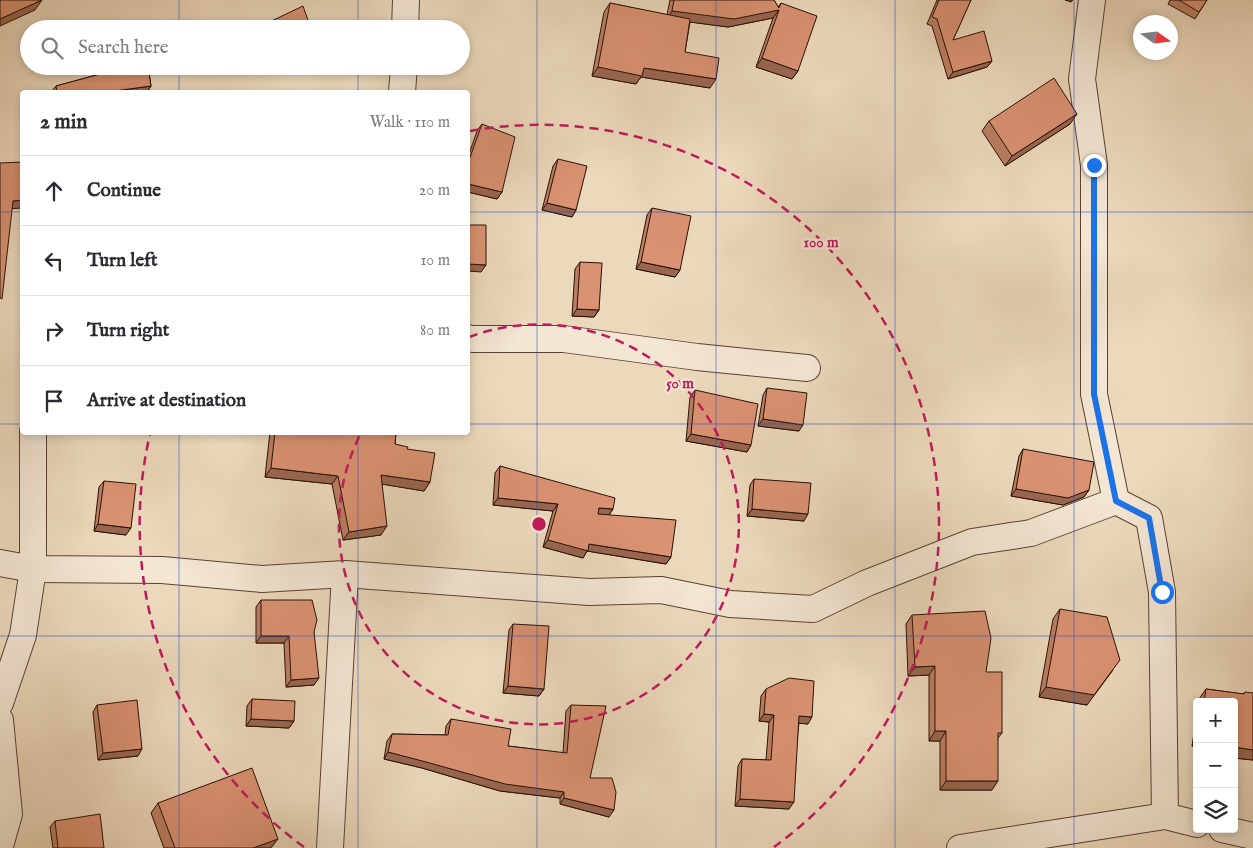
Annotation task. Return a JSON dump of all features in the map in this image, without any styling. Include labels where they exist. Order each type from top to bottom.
[{"type":"street","points":[[405,20],[406,0]]},
{"type":"street","points":[[1092,0],[1082,79],[1094,165],[1094,394],[1116,501]]},
{"type":"street","points":[[402,90],[403,75]]},
{"type":"street","points":[[470,338],[564,340],[697,357],[807,368]]},
{"type":"street","points":[[0,703],[24,635],[33,570],[33,435]]},
{"type":"street","points":[[0,563],[33,570],[162,570],[262,579],[345,574],[589,592],[661,590],[730,604],[813,609],[867,583],[972,542],[1031,533],[1116,501],[1149,518],[1162,592],[1165,816]]},
{"type":"street","points":[[330,848],[345,574]]},
{"type":"street","points":[[0,720],[9,814],[0,846]]},
{"type":"street","points":[[960,848],[1165,816],[1193,823]]},
{"type":"street","points":[[1238,833],[1253,836]]},
{"type":"building","points":[[0,0],[42,0],[0,19]]},
{"type":"building","points":[[674,0],[774,0],[779,8],[781,3],[817,16],[798,71],[762,58],[779,10],[734,19],[672,11]]},
{"type":"building","points":[[939,0],[971,0],[953,40],[984,31],[992,61],[953,72],[937,19],[932,17]]},
{"type":"building","points":[[1179,0],[1207,0],[1199,12]]},
{"type":"building","points":[[610,3],[690,19],[685,52],[719,58],[716,79],[644,68],[642,76],[598,67]]},
{"type":"building","points":[[303,6],[308,20],[274,20]]},
{"type":"building","points":[[97,75],[149,75],[151,86],[122,90],[57,90],[56,86]]},
{"type":"building","points":[[1054,78],[1077,114],[1012,156],[989,121]]},
{"type":"building","points":[[482,124],[515,137],[502,192],[470,184],[470,157]]},
{"type":"building","points":[[558,159],[587,166],[576,210],[547,203]]},
{"type":"building","points":[[20,162],[20,200],[13,201],[2,299],[0,298],[0,163]]},
{"type":"building","points":[[652,208],[691,216],[680,270],[641,262]]},
{"type":"building","points":[[470,225],[486,225],[486,265],[470,264]]},
{"type":"building","points":[[580,262],[602,263],[599,310],[577,309]]},
{"type":"building","points":[[767,388],[807,393],[803,425],[763,419]]},
{"type":"building","points":[[695,390],[758,404],[751,445],[691,434]]},
{"type":"building","points":[[275,435],[396,435],[395,444],[408,447],[407,449],[435,453],[430,482],[381,475],[387,526],[349,532],[338,476],[271,468]]},
{"type":"building","points":[[1023,449],[1094,462],[1089,490],[1068,498],[1016,489]]},
{"type":"building","points":[[500,466],[615,498],[613,509],[599,508],[598,514],[676,520],[671,557],[589,544],[588,551],[548,540],[558,504],[498,498]]},
{"type":"building","points":[[754,479],[811,483],[808,514],[752,509]]},
{"type":"building","points":[[104,481],[136,484],[131,528],[98,524]]},
{"type":"building","points":[[261,600],[312,600],[317,620],[314,632],[319,678],[291,680],[289,636],[261,636]]},
{"type":"building","points":[[1060,609],[1107,617],[1120,660],[1094,695],[1046,687]]},
{"type":"building","points":[[985,611],[991,638],[986,672],[1002,672],[1002,733],[998,733],[998,781],[946,781],[946,731],[935,731],[935,666],[915,667],[912,615]]},
{"type":"building","points":[[513,624],[549,626],[544,689],[508,686]]},
{"type":"building","points":[[789,678],[814,681],[812,717],[799,716],[794,802],[740,799],[742,759],[771,760],[774,715],[764,714],[766,689]]},
{"type":"building","points":[[1206,689],[1244,694],[1245,692],[1253,693],[1253,750],[1238,748],[1238,698],[1205,698]]},
{"type":"building","points":[[252,699],[295,701],[294,721],[251,719]]},
{"type":"building","points":[[137,700],[142,749],[103,753],[97,705]]},
{"type":"building","points":[[571,705],[606,706],[590,778],[612,778],[616,792],[614,810],[564,798],[564,792],[505,784],[388,752],[392,734],[448,735],[451,719],[511,729],[508,746],[567,753]]},
{"type":"building","points":[[252,768],[278,839],[253,848],[175,848],[158,803]]},
{"type":"building","points":[[100,814],[104,848],[58,848],[55,821]]},
{"type":"route","points":[[1094,165],[1094,394],[1116,501],[1149,518],[1162,592]]}]
